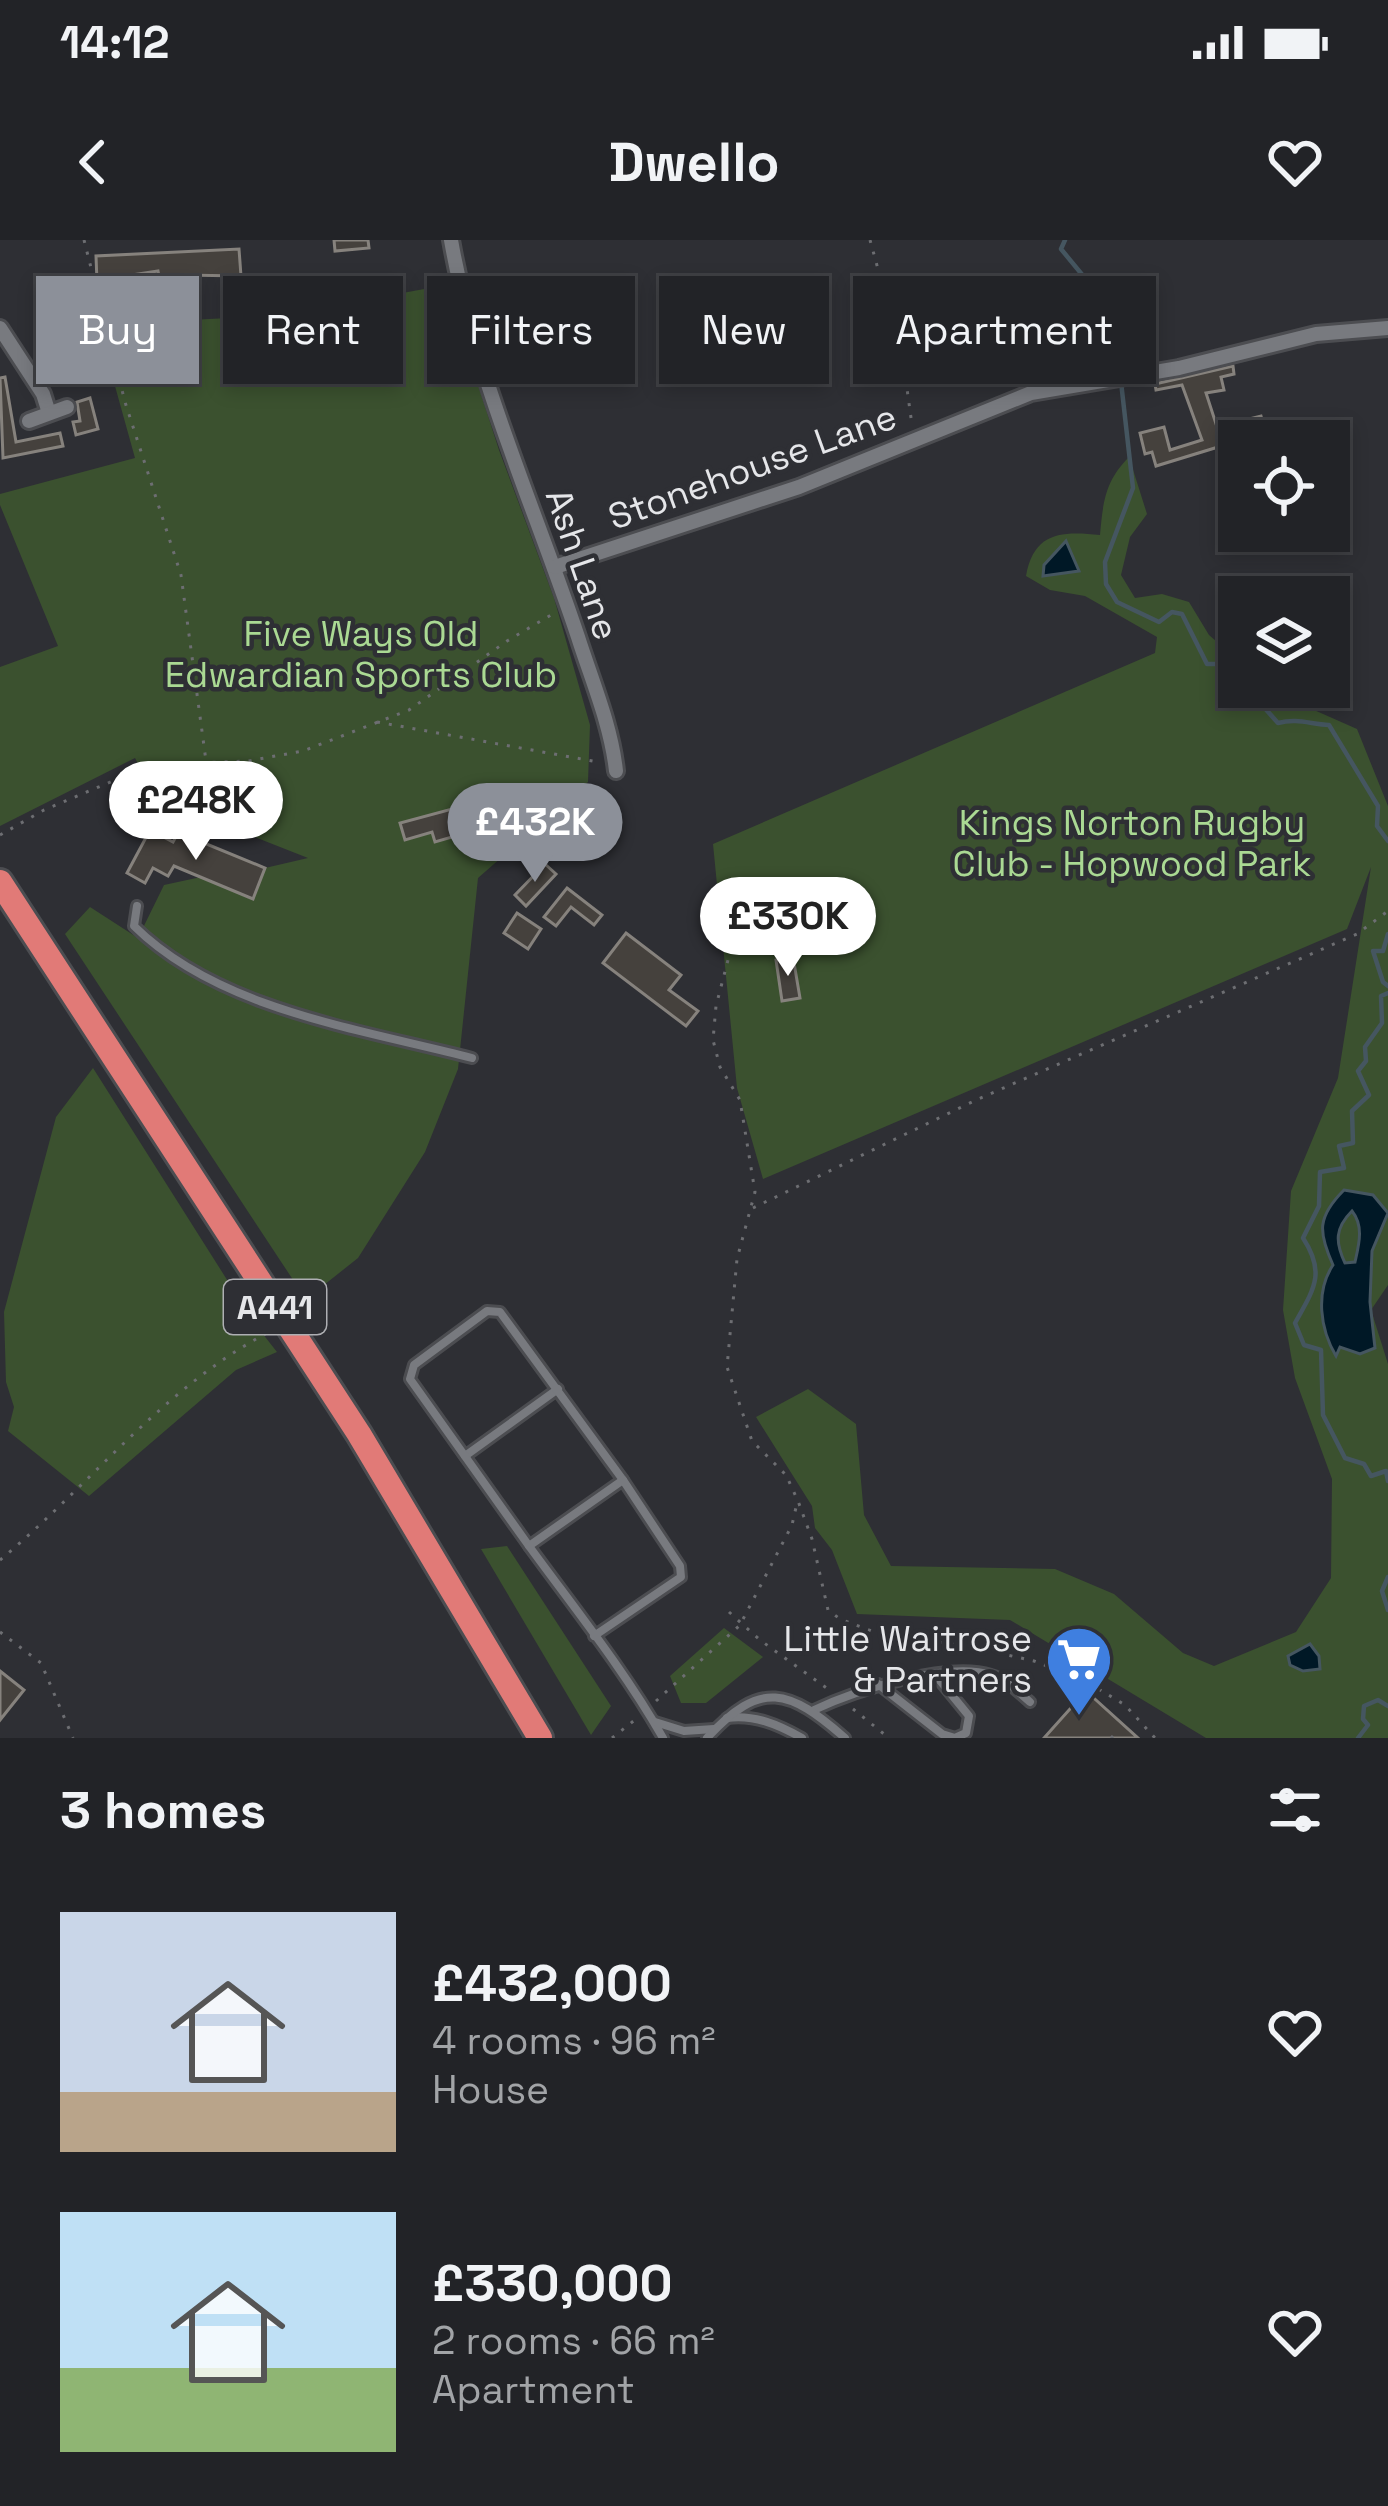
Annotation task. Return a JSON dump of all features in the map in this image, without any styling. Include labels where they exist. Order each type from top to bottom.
[{"type":"highway","name":"A441","points":[[0,882],[359,1434],[540,1738]]},
{"type":"street","name":"Ash Lane","points":[[451,240],[489,388],[555,567],[616,771]]},
{"type":"street","points":[[0,328],[43,394],[49,413]]},
{"type":"street","name":"Stonehouse Lane","points":[[555,567],[799,488],[1007,401],[1060,385],[1179,368],[1316,334],[1388,328]]},
{"type":"street","points":[[29,421],[67,407]]},
{"type":"lane","points":[[137,905],[132,921],[148,941],[214,981],[335,1027],[472,1058]]},
{"type":"lane","points":[[594,1636],[681,1577],[680,1566],[500,1312],[487,1311],[414,1365],[410,1378],[663,1738]]},
{"type":"lane","points":[[465,1456],[558,1389]]},
{"type":"lane","points":[[529,1546],[623,1480]]},
{"type":"lane","points":[[814,1710],[878,1684],[967,1672],[991,1675],[1030,1702]]},
{"type":"lane","points":[[878,1684],[942,1734],[955,1738],[966,1733],[969,1716],[935,1676]]},
{"type":"lane","points":[[706,1738],[747,1701],[759,1697],[793,1699],[814,1710],[844,1738]]},
{"type":"lane","points":[[726,1719],[743,1716],[782,1726],[798,1738]]},
{"type":"lane","points":[[654,1722],[684,1732],[714,1730]]},
{"type":"path","points":[[85,240],[125,402],[182,575],[206,763]]},
{"type":"path","points":[[870,240],[904,360],[917,440]]},
{"type":"path","points":[[0,835],[44,810],[134,772],[303,751],[409,710],[507,641],[568,607]]},
{"type":"path","points":[[376,722],[595,760],[616,771]]},
{"type":"path","points":[[752,1209],[976,1100],[1358,934],[1388,911]]},
{"type":"path","points":[[734,937],[712,1031],[720,1067],[740,1100],[755,1192],[737,1259],[727,1367],[752,1442],[786,1474],[798,1501],[812,1539],[825,1601],[840,1618],[877,1633],[1034,1661],[1111,1694],[1155,1738]]},
{"type":"path","points":[[0,1560],[59,1511],[163,1406],[238,1348],[286,1323]]},
{"type":"path","points":[[612,1738],[740,1625],[792,1525],[798,1501]]},
{"type":"path","points":[[729,1612],[889,1738]]},
{"type":"path","points":[[0,1632],[41,1663],[73,1738]]},
{"type":"green space","name":"Five Ways Old Edwardian Sports Club","points":[[427,288],[427,384],[478,384],[554,598],[590,725],[588,782],[478,878],[458,1069],[425,1152],[358,1258],[303,1295],[65,934],[90,907],[138,938],[164,885],[201,877],[252,898],[265,868],[308,858],[178,807],[163,813],[135,758],[0,826],[0,667],[58,646],[0,505],[0,494],[135,458],[114,384],[199,384],[199,320],[223,318],[223,384],[403,384],[403,293]]},
{"type":"green space","name":"Kings Norton Rugby Club - Hopwood Park","points":[[1129,457],[1147,514],[1130,537],[1121,575],[1135,598],[1162,594],[1189,602],[1218,643],[1218,708],[1310,708],[1357,729],[1388,806],[1388,1285],[1371,1310],[1388,1364],[1388,1738],[1206,1738],[1010,1620],[857,1614],[832,1550],[815,1528],[812,1506],[756,1417],[808,1389],[856,1424],[864,1515],[891,1566],[1055,1569],[1114,1594],[1183,1653],[1214,1666],[1296,1632],[1331,1578],[1332,1479],[1295,1378],[1283,1310],[1291,1191],[1338,1078],[1371,867],[1347,929],[763,1179],[737,1088],[713,844],[1155,653],[1157,637],[1085,596],[1050,590],[1026,576],[1035,550],[1051,538],[1100,535],[1102,512],[1115,475]]},
{"type":"green space","points":[[93,1068],[277,1352],[236,1370],[89,1496],[8,1431],[14,1407],[6,1382],[4,1312],[56,1117]]},
{"type":"green space","points":[[507,1546],[611,1706],[591,1735],[481,1549]]},
{"type":"green space","points":[[724,1628],[763,1657],[706,1703],[681,1703],[670,1676]]},
{"type":"water","points":[[1066,541],[1079,571],[1043,576],[1044,565]]},
{"type":"water","points":[[1344,1190],[1373,1195],[1388,1213],[1372,1251],[1375,1348],[1360,1354],[1340,1347],[1336,1356],[1322,1310],[1333,1265],[1323,1225]],"holes":[[[1352,1211],[1360,1235],[1355,1262],[1345,1263],[1338,1242]]]},
{"type":"water","points":[[1310,1644],[1319,1656],[1320,1669],[1303,1671],[1290,1665],[1288,1656]]},
{"type":"building","points":[[334,240],[368,240],[369,248],[335,251]]},
{"type":"building","points":[[239,249],[241,276],[159,276],[158,271],[97,276],[96,256]]},
{"type":"building","points":[[1233,366],[1234,374],[1221,377],[1224,390],[1206,393],[1218,427],[1218,447],[1156,466],[1152,452],[1145,454],[1140,433],[1164,427],[1170,450],[1202,440],[1182,385],[1156,390],[1156,384]]},
{"type":"building","points":[[5,377],[16,442],[60,433],[63,446],[3,458],[0,378]]},
{"type":"building","points":[[90,398],[98,429],[76,435],[77,402]]},
{"type":"building","points":[[452,809],[459,835],[435,842],[432,832],[405,840],[400,823]]},
{"type":"building","points":[[150,830],[173,842],[177,835],[190,842],[192,838],[265,868],[253,899],[174,866],[168,876],[153,868],[145,883],[127,873]]},
{"type":"building","points":[[545,864],[556,874],[526,906],[515,895]]},
{"type":"building","points":[[567,888],[602,915],[594,925],[571,907],[556,926],[544,917]]},
{"type":"building","points":[[754,897],[776,901],[766,950],[744,946]]},
{"type":"building","points":[[517,913],[541,929],[528,949],[504,933]]},
{"type":"building","points":[[626,933],[681,975],[669,990],[698,1011],[686,1026],[603,963]]},
{"type":"building","points":[[793,957],[800,998],[782,1001],[776,960]]},
{"type":"building","points":[[0,1671],[24,1690],[0,1720]]},
{"type":"building","points":[[1086,1691],[1138,1738],[1044,1738]]},
{"type":"waterway","points":[[1065,240],[1061,249],[1089,283],[1104,293],[1119,364],[1133,488],[1105,562],[1106,584],[1117,602],[1159,622],[1172,612],[1182,614],[1207,664],[1218,664]]},
{"type":"waterway","points":[[1265,708],[1278,723],[1329,725],[1378,806],[1377,826],[1388,841]]},
{"type":"waterway","points":[[1388,934],[1383,951],[1373,951],[1388,986]]},
{"type":"waterway","points":[[1388,993],[1381,996],[1382,1023],[1365,1047],[1366,1061],[1358,1071],[1369,1095],[1352,1111],[1353,1143],[1339,1146],[1344,1168],[1320,1172],[1319,1206],[1303,1238],[1314,1261],[1315,1281],[1295,1323],[1304,1345],[1321,1350],[1323,1415],[1345,1458],[1364,1464],[1371,1476],[1386,1471],[1388,1481]]},
{"type":"waterway","points":[[1388,1577],[1382,1591],[1388,1610]]},
{"type":"waterway","points":[[1358,1738],[1368,1725],[1363,1719],[1364,1706],[1378,1700],[1388,1706]]},
{"type":"place","name":"Little Waitrose & Partners","points":[[1079,1718]]}]
